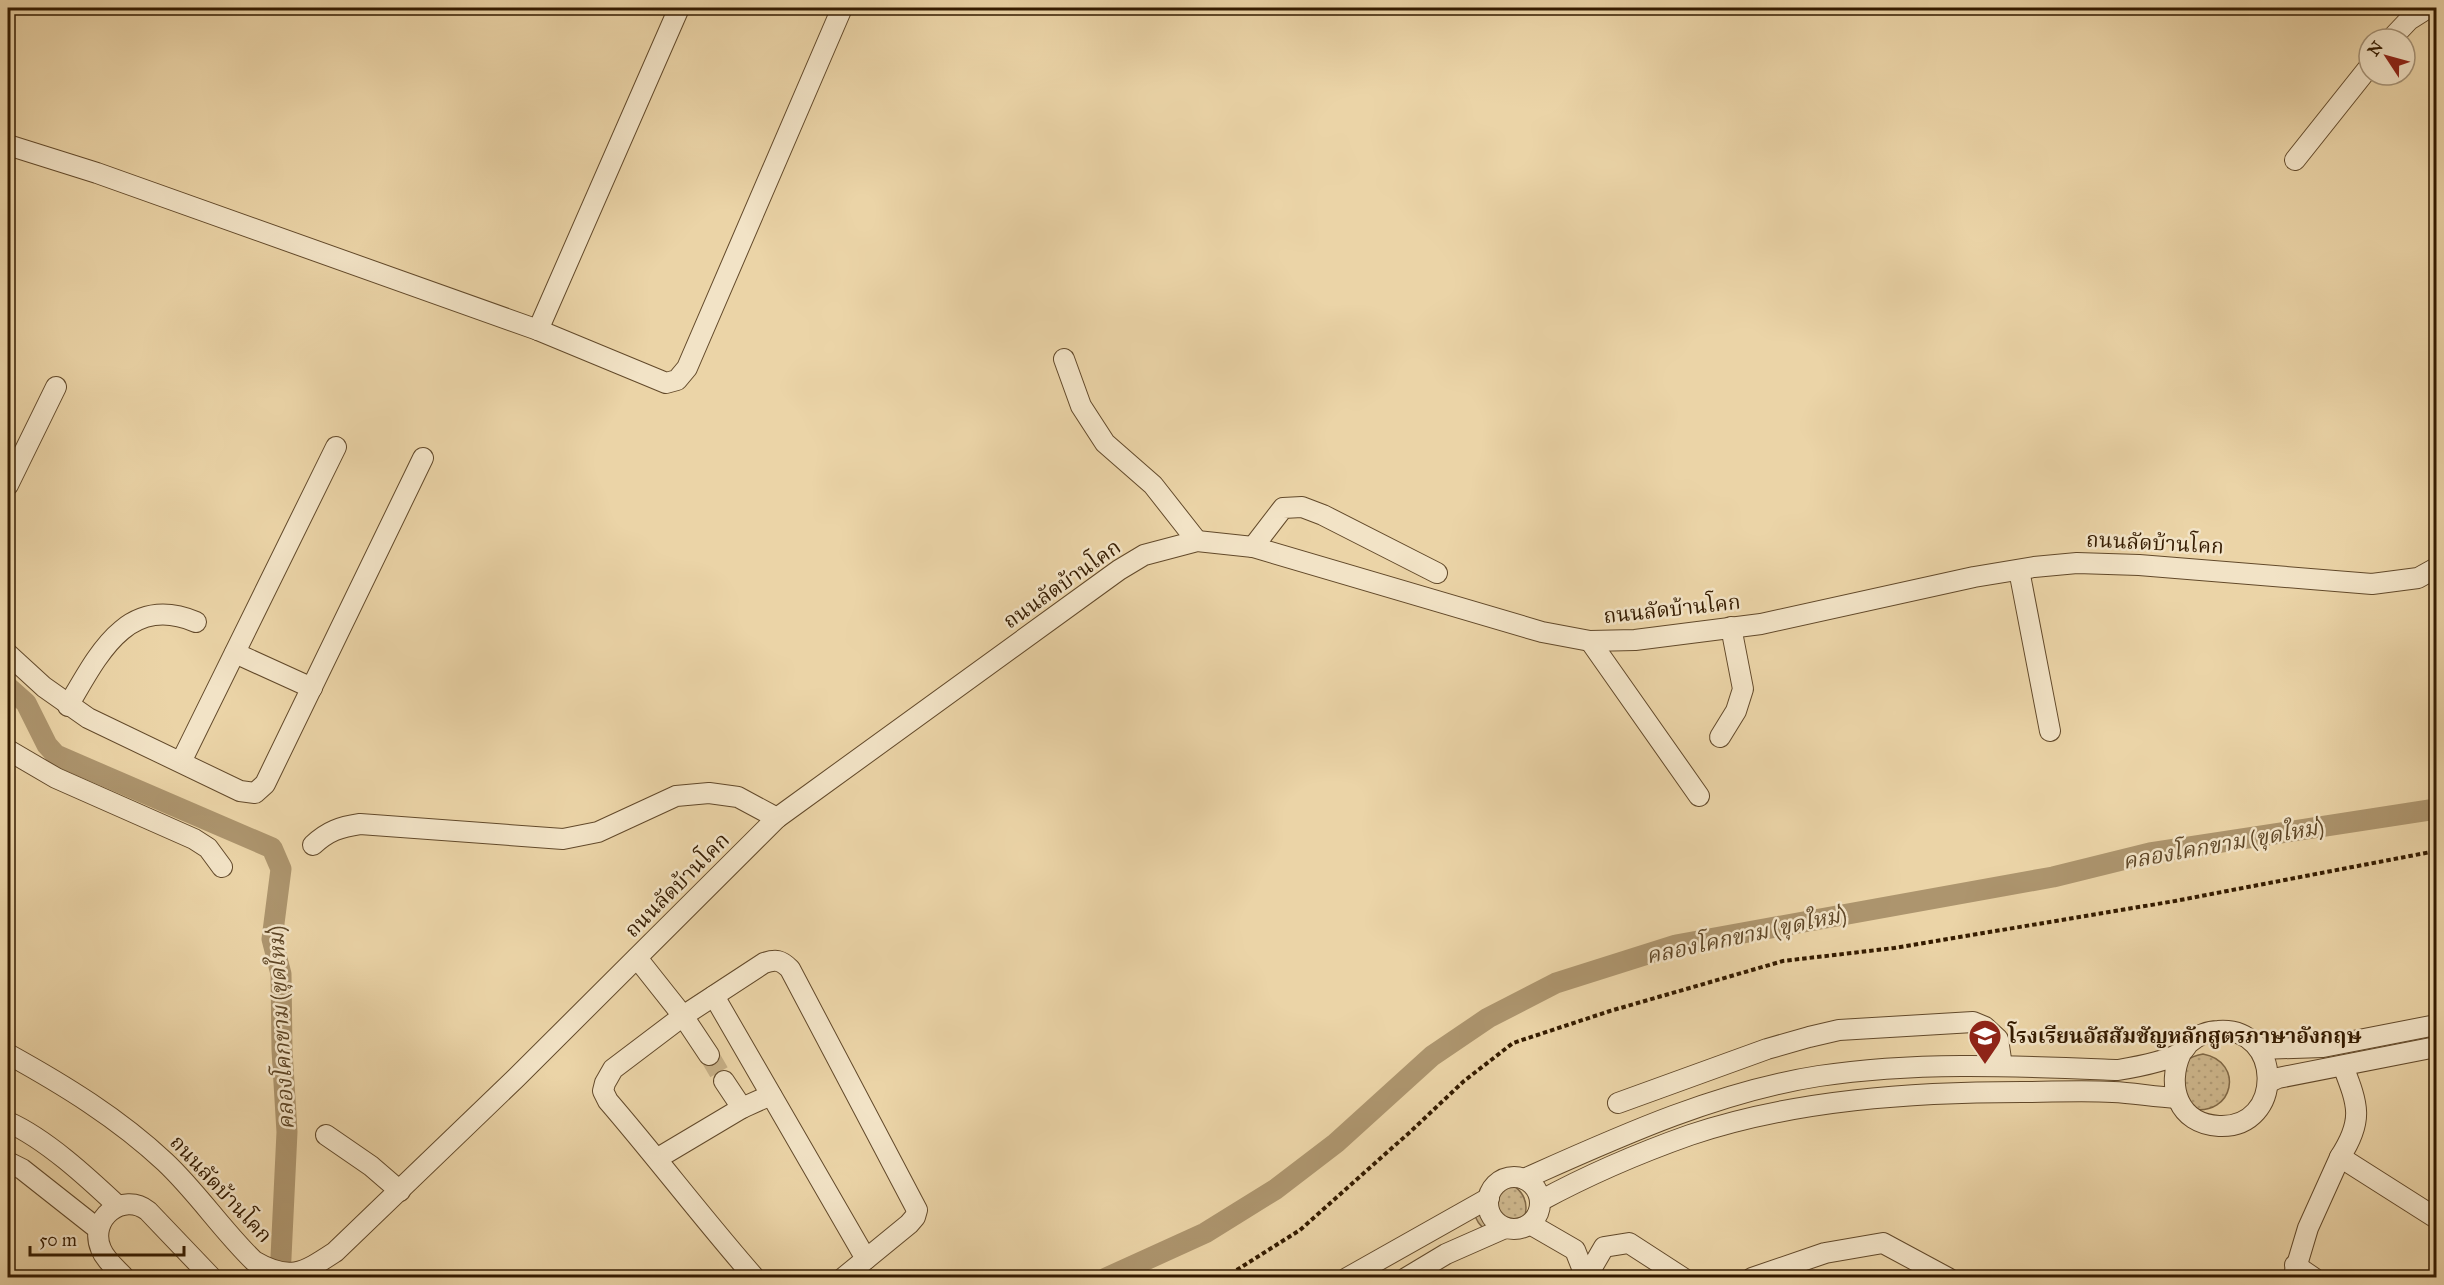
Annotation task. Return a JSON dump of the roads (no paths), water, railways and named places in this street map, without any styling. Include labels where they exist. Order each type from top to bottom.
[{"type":"street","points":[[538,330],[679,8]]},
{"type":"street","points":[[8,145],[97,173],[538,330],[666,383],[677,380],[687,368],[842,8]]},
{"type":"street","points":[[2402,27],[2428,8]]},
{"type":"street","points":[[2295,160],[2357,82]]},
{"type":"street","points":[[1064,359],[1081,406],[1105,443],[1153,485],[1197,542]]},
{"type":"street","points":[[8,485],[56,387]]},
{"type":"street","points":[[181,762],[336,447]]},
{"type":"street","points":[[8,654],[68,706],[88,718],[240,791],[255,793],[265,784],[423,458]]},
{"type":"street","points":[[1252,547],[1283,508],[1302,507],[1323,515],[1437,573]]},
{"type":"street","name":"ถนนลัดบ้านโคก","points":[[8,1054],[50,1077],[118,1121],[166,1163],[254,1261],[269,1270],[288,1276],[311,1268],[335,1252],[400,1191],[777,818],[1119,570],[1144,555],[1197,542],[1252,547],[1542,632],[1590,641],[1635,640],[1761,624],[1974,577],[2077,563],[2139,564],[2372,584],[2418,578],[2436,568]]},
{"type":"street","points":[[2019,570],[2050,731]]},
{"type":"street","points":[[68,706],[100,653],[136,619],[154,614],[177,614],[196,622]]},
{"type":"street","points":[[1720,737],[1736,711],[1743,689],[1731,627]]},
{"type":"street","points":[[1590,641],[1699,796]]},
{"type":"street","points":[[235,652],[312,688]]},
{"type":"street","points":[[8,750],[56,778],[194,839],[208,848],[222,867]]},
{"type":"street","points":[[313,845],[326,833],[338,827],[360,824],[563,839],[597,832],[676,796],[709,793],[738,797],[777,818]]},
{"type":"street","points":[[637,958],[683,1016],[709,1055]]},
{"type":"street","points":[[755,1278],[717,1234],[658,1158],[608,1101],[603,1091],[613,1069],[683,1016],[764,963],[775,959],[783,961],[790,969],[917,1210],[909,1224],[843,1278]]},
{"type":"street","points":[[714,996],[866,1259]]},
{"type":"street","points":[[1618,1103],[1704,1074],[1767,1049],[1839,1030],[1973,1022],[1985,1027],[1998,1039],[2002,1066]]},
{"type":"street","points":[[2260,1049],[2323,1047],[2436,1025]]},
{"type":"street","points":[[2219,1030],[2235,1032],[2248,1039],[2260,1049],[2268,1065],[2269,1082],[2263,1102],[2248,1118],[2229,1126],[2208,1125],[2189,1115],[2177,1098],[2173,1083],[2174,1067],[2181,1053],[2191,1041],[2219,1030]]},
{"type":"street","points":[[2269,1082],[2278,1078],[2436,1047]]},
{"type":"street","points":[[1505,1228],[1492,1216],[1489,1198],[1492,1190],[1506,1179],[1524,1179],[1607,1142],[1750,1092],[1817,1077],[1892,1067],[2002,1066],[2118,1070],[2138,1067],[2181,1053]]},
{"type":"street","points":[[2314,1278],[2294,1271],[2308,1228],[2357,1124],[2352,1090],[2343,1066]]},
{"type":"street","points":[[1704,1074],[1713,1104]]},
{"type":"street","points":[[724,1081],[742,1108]]},
{"type":"street","points":[[1406,1278],[1446,1254],[1505,1228],[1522,1228],[1537,1211],[1623,1161],[1691,1135],[1760,1117],[1838,1102],[1917,1095],[1989,1092],[2114,1092],[2177,1098]]},
{"type":"street","points":[[658,1158],[742,1108],[771,1095]]},
{"type":"street","points":[[8,1122],[20,1128],[82,1173],[118,1206]]},
{"type":"street","points":[[326,1135],[371,1166],[400,1191]]},
{"type":"street","points":[[2340,1157],[2436,1218]]},
{"type":"street","points":[[8,1162],[22,1169],[98,1229]]},
{"type":"street","points":[[1524,1179],[1532,1185],[1537,1211],[1554,1238],[1575,1250],[1629,1243],[1683,1278]]},
{"type":"street","points":[[1347,1278],[1489,1198]]},
{"type":"street","points":[[125,1278],[101,1251],[98,1229],[102,1219],[118,1206],[129,1203],[140,1205],[212,1278]]},
{"type":"street","points":[[1752,1278],[1825,1253],[1883,1243],[1948,1278]]},
{"type":"street","points":[[1586,1277],[1604,1247]]},
{"type":"street","points":[[1575,1250],[1586,1277]]},
{"type":"waterway","name":"คลองโคกขาม (ขุดใหม่)","points":[[8,687],[26,703],[47,745],[56,755],[272,848],[281,869],[272,939],[281,974],[282,1050],[287,1132],[280,1278]]},
{"type":"waterway","name":"คลองโคกขาม (ขุดใหม่)","points":[[1106,1278],[1205,1233],[1276,1189],[1336,1143],[1432,1056],[1488,1018],[1556,983],[1676,945],[2053,877],[2150,853],[2436,809]]},
{"type":"tunnel","points":[[709,1055],[724,1081]]},
{"type":"place","name":"โรงเรียนอัสสัมชัญหลักสูตรภาษาอังกฤษ","points":[[1985,1065]]}]
